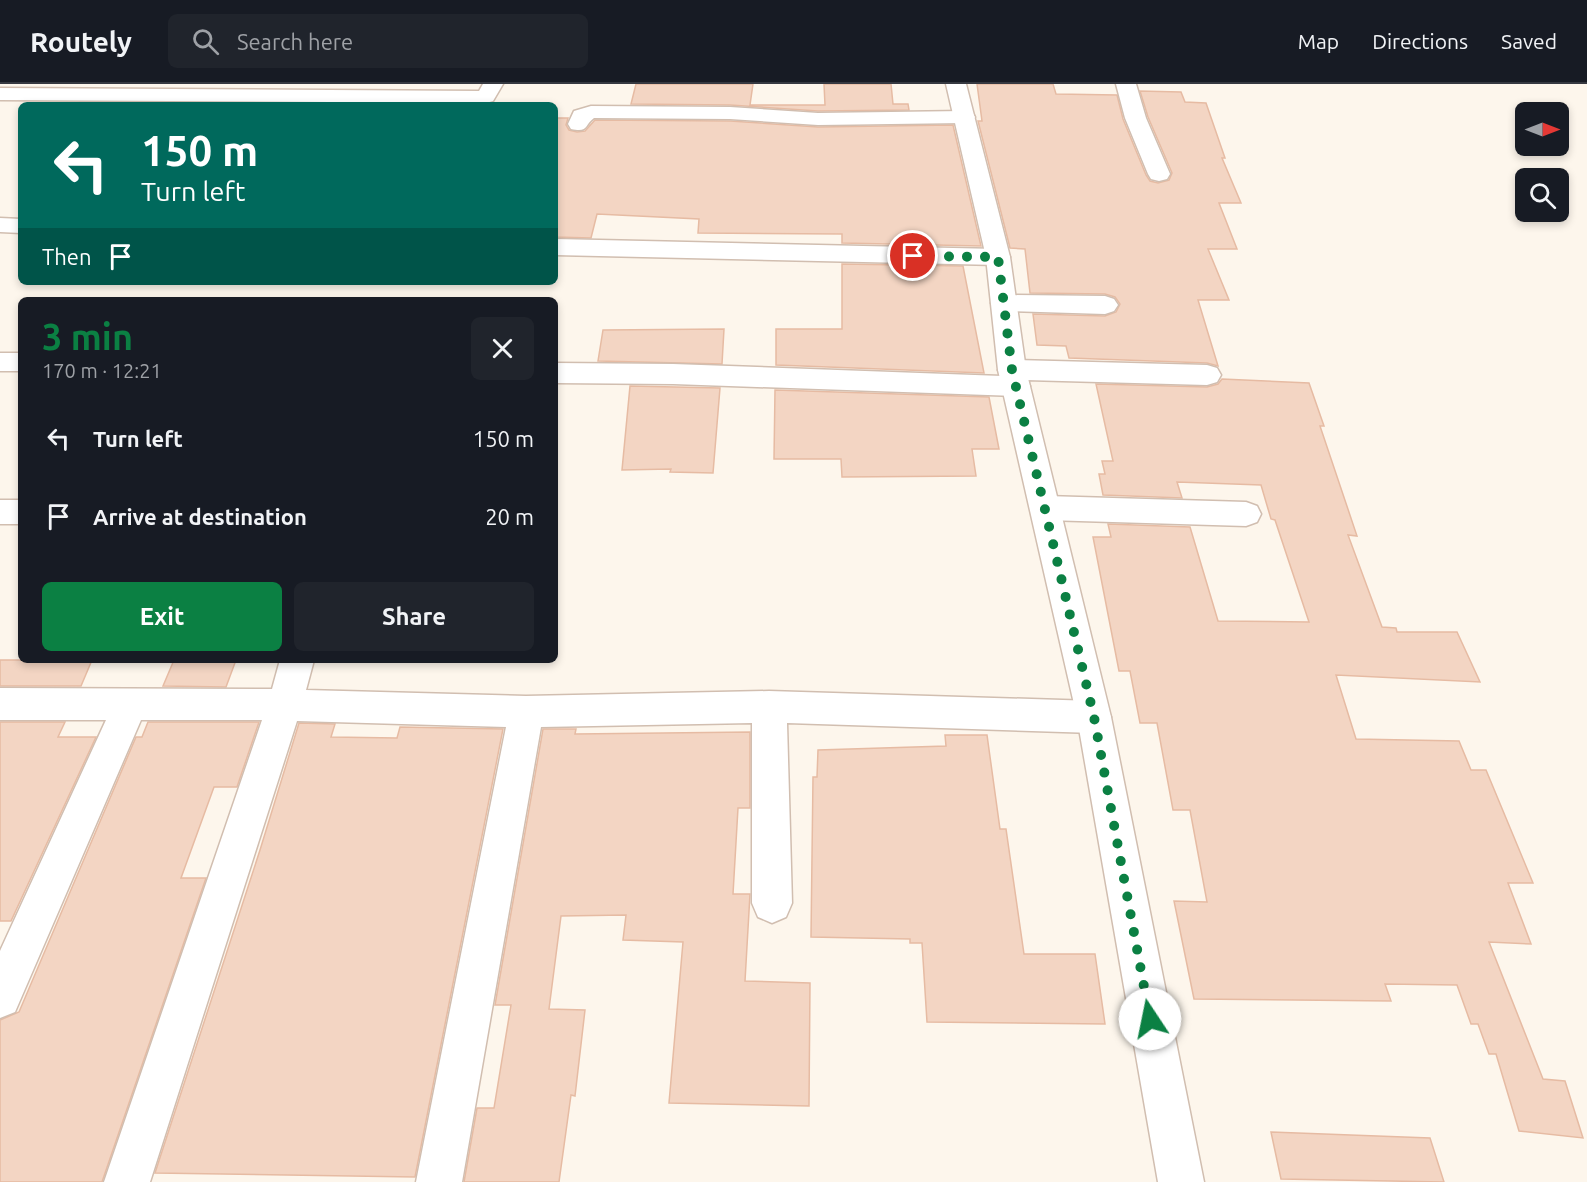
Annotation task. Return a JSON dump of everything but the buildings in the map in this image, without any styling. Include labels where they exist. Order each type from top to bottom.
[{"type":"street","points":[[956,84],[998,257],[1014,378],[1094,717],[1181,1182]]},
{"type":"street","points":[[1126,84],[1138,126],[1160,174]]},
{"type":"street","points":[[0,94],[488,96]]},
{"type":"street","points":[[579,124],[582,116],[591,111],[730,113],[818,119],[964,117]]},
{"type":"street","points":[[0,225],[18,226]]},
{"type":"street","points":[[558,247],[998,257]]},
{"type":"street","points":[[1004,303],[1104,305]]},
{"type":"street","points":[[0,362],[18,362]]},
{"type":"street","points":[[558,373],[1014,378],[1207,375]]},
{"type":"street","points":[[1046,508],[1246,514]]},
{"type":"street","points":[[0,512],[18,512]]},
{"type":"street","points":[[127,1182],[285,705],[296,663]]},
{"type":"street","points":[[0,704],[285,705],[526,712],[769,707],[1094,717]]},
{"type":"street","points":[[0,997],[131,704]]},
{"type":"street","points":[[769,707],[772,903]]},
{"type":"street","points":[[439,1182],[526,712]]},
{"type":"route","points":[[913,256],[998,257],[1012,370],[1094,717],[1150,1019]]}]
